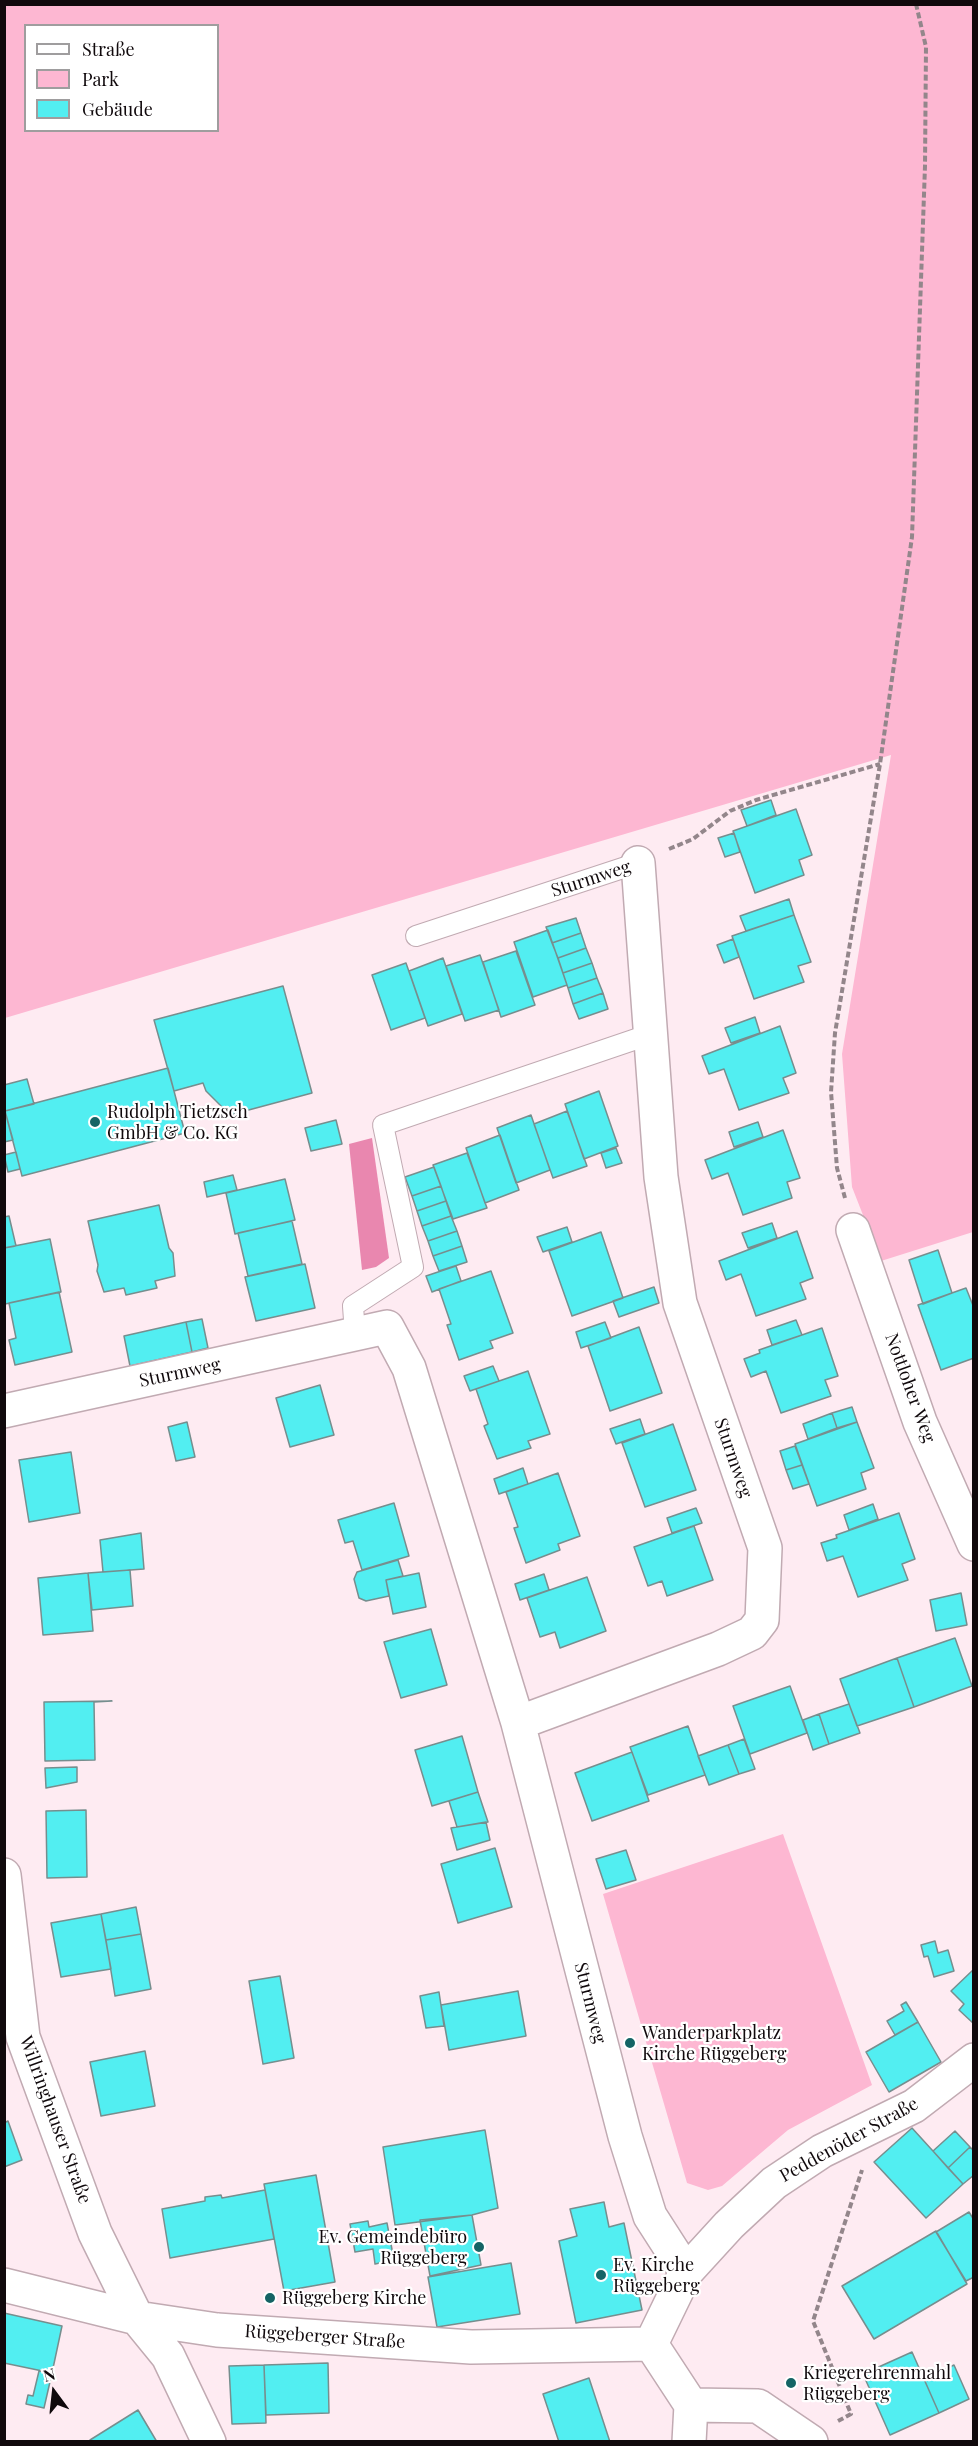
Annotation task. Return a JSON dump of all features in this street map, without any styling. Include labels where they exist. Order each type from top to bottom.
[{"type":"street","name":"Sturmweg","points":[[518,1723],[718,1649],[752,1633],[762,1620],[765,1548],[680,1303],[662,1177],[638,862]]},
{"type":"street","name":"Nottloher Weg","points":[[853,1230],[920,1422],[974,1544]]},
{"type":"street","name":"Sturmweg","points":[[4,1411],[387,1327],[409,1368],[518,1723],[625,2136],[650,2216],[686,2272]]},
{"type":"street","name":"Willringhauser Straße","points":[[4,1875],[7,1927],[23,2037],[95,2233],[138,2318],[168,2356],[209,2442]]},
{"type":"street","name":"Peddenöder Straße","points":[[651,2344],[686,2272],[729,2225],[774,2183],[822,2151],[914,2106],[974,2060]]},
{"type":"street","name":"Rüggeberger Straße","points":[[4,2285],[138,2318],[217,2330],[471,2347],[651,2344]]},
{"type":"street","points":[[651,2344],[692,2405],[689,2442]]},
{"type":"street","points":[[692,2405],[758,2406],[808,2439]]},
{"type":"lane","name":"Sturmweg","points":[[416,936],[638,862]]},
{"type":"lane","points":[[355,1335],[353,1306],[413,1267],[383,1125],[651,1034]]},
{"type":"path","points":[[853,1230],[837,1168],[831,1092],[835,1033],[880,764],[912,537],[925,166],[926,47],[916,4]]},
{"type":"path","points":[[638,862],[693,839],[730,811],[756,800],[880,764]]},
{"type":"path","points":[[808,2439],[851,2414],[813,2321],[868,2153],[864,2130]]},
{"type":"green space","points":[[5,5],[973,5],[973,1232],[881,1261],[852,1187],[842,1054],[891,755],[5,1018]]},
{"type":"green space","points":[[783,1834],[872,2085],[788,2130],[722,2186],[708,2190],[687,2183],[603,1894]]},
{"type":"shaded area","points":[[372,1138],[389,1258],[376,1267],[362,1270],[349,1144]]},
{"type":"building","points":[[771,800],[776,815],[747,826],[741,810]]},
{"type":"building","points":[[796,809],[812,855],[799,860],[804,875],[755,893],[733,831]]},
{"type":"building","points":[[734,833],[740,852],[725,857],[718,838]]},
{"type":"building","points":[[789,899],[794,915],[746,931],[740,916]]},
{"type":"building","points":[[794,915],[811,962],[798,966],[804,982],[754,999],[732,936]]},
{"type":"building","points":[[576,918],[581,933],[552,943],[546,927]]},
{"type":"building","points":[[548,930],[567,985],[533,997],[514,942]]},
{"type":"building","points":[[581,933],[586,948],[558,958],[552,943]]},
{"type":"building","points":[[733,939],[739,957],[724,963],[717,945]]},
{"type":"building","points":[[586,948],[592,963],[563,973],[558,958]]},
{"type":"building","points":[[516,951],[535,1005],[501,1017],[483,962]]},
{"type":"building","points":[[480,955],[499,1010],[465,1021],[446,966]]},
{"type":"building","points":[[443,958],[462,1014],[428,1026],[409,971]]},
{"type":"building","points":[[406,963],[425,1018],[391,1030],[372,975]]},
{"type":"building","points":[[592,963],[597,978],[568,988],[563,973]]},
{"type":"building","points":[[597,978],[603,993],[573,1004],[568,988]]},
{"type":"building","points":[[283,986],[312,1093],[230,1115],[206,1091],[203,1083],[174,1091],[154,1020]]},
{"type":"building","points":[[603,993],[608,1009],[579,1019],[573,1004]]},
{"type":"building","points":[[755,1017],[760,1033],[731,1043],[725,1028]]},
{"type":"building","points":[[780,1026],[796,1073],[783,1078],[789,1093],[739,1110],[724,1069],[709,1074],[702,1056]]},
{"type":"building","name":"Rudolph Tietzsch GmbH & Co. KG","points":[[168,1068],[185,1133],[22,1176],[5,1111]]},
{"type":"building","points":[[27,1079],[34,1104],[5,1111],[13,1140],[4,1142],[4,1085]]},
{"type":"building","points":[[599,1091],[618,1146],[584,1159],[565,1104]]},
{"type":"building","points":[[567,1111],[587,1166],[553,1178],[534,1124]]},
{"type":"building","points":[[531,1115],[550,1170],[516,1183],[497,1128]]},
{"type":"building","points":[[336,1120],[342,1144],[311,1151],[305,1128]]},
{"type":"building","points":[[758,1122],[763,1137],[734,1147],[729,1132]]},
{"type":"building","points":[[783,1130],[800,1178],[787,1182],[792,1198],[743,1215],[728,1173],[712,1179],[705,1160]]},
{"type":"building","points":[[500,1135],[519,1190],[485,1203],[466,1148]]},
{"type":"building","points":[[616,1148],[622,1163],[606,1168],[601,1153]]},
{"type":"building","points":[[16,1152],[20,1169],[8,1172],[4,1155]]},
{"type":"building","points":[[467,1153],[487,1208],[453,1219],[433,1165]]},
{"type":"building","points":[[434,1167],[441,1186],[412,1196],[405,1177]]},
{"type":"building","points":[[233,1175],[237,1190],[207,1197],[204,1182]]},
{"type":"building","points":[[285,1179],[295,1220],[235,1234],[226,1193]]},
{"type":"building","points":[[441,1186],[446,1201],[417,1211],[412,1196]]},
{"type":"building","points":[[446,1201],[451,1216],[422,1226],[417,1211]]},
{"type":"building","points":[[159,1205],[169,1248],[173,1253],[175,1276],[155,1281],[157,1288],[126,1295],[124,1288],[104,1292],[97,1271],[98,1265],[88,1221]]},
{"type":"building","points":[[9,1216],[16,1246],[4,1248],[4,1217]]},
{"type":"building","points":[[451,1216],[457,1231],[428,1241],[422,1226]]},
{"type":"building","points":[[292,1221],[302,1264],[248,1276],[238,1233]]},
{"type":"building","points":[[772,1223],[777,1238],[748,1248],[742,1233]]},
{"type":"building","points":[[567,1227],[572,1242],[543,1252],[537,1237]]},
{"type":"building","points":[[457,1231],[462,1246],[433,1256],[428,1241]]},
{"type":"building","points":[[797,1231],[813,1278],[800,1283],[806,1299],[756,1316],[741,1274],[726,1280],[719,1261]]},
{"type":"building","points":[[601,1232],[623,1298],[572,1316],[549,1251]]},
{"type":"building","points":[[50,1239],[61,1292],[5,1304],[4,1248]]},
{"type":"building","points":[[462,1246],[467,1262],[439,1271],[433,1256]]},
{"type":"building","points":[[938,1250],[952,1293],[923,1304],[909,1260]]},
{"type":"building","points":[[305,1264],[315,1308],[256,1321],[245,1277]]},
{"type":"building","points":[[456,1266],[461,1281],[432,1292],[426,1276]]},
{"type":"building","points":[[491,1271],[513,1333],[490,1341],[493,1348],[459,1360],[447,1325],[451,1324],[439,1289]]},
{"type":"building","points":[[654,1287],[659,1303],[619,1317],[613,1301]]},
{"type":"building","points":[[966,1288],[974,1308],[974,1358],[941,1370],[918,1305]]},
{"type":"building","points":[[59,1292],[72,1352],[15,1365],[9,1340],[16,1338],[9,1303]]},
{"type":"building","points":[[202,1319],[208,1348],[192,1352],[186,1322]]},
{"type":"building","points":[[796,1320],[802,1335],[772,1345],[767,1330]]},
{"type":"building","points":[[186,1322],[192,1352],[130,1366],[124,1336]]},
{"type":"building","points":[[605,1322],[611,1338],[581,1348],[576,1332]]},
{"type":"building","points":[[639,1327],[662,1393],[610,1411],[588,1346]]},
{"type":"building","points":[[822,1328],[838,1376],[825,1380],[831,1396],[781,1413],[766,1371],[751,1377],[744,1359],[760,1353],[759,1350]]},
{"type":"building","points":[[493,1366],[499,1381],[470,1391],[464,1376]]},
{"type":"building","points":[[528,1371],[550,1434],[528,1441],[531,1448],[497,1459],[484,1426],[488,1424],[476,1389]]},
{"type":"building","points":[[320,1385],[334,1435],[290,1447],[276,1398]]},
{"type":"building","points":[[852,1407],[857,1422],[837,1428],[832,1413]]},
{"type":"building","points":[[832,1413],[837,1428],[808,1439],[803,1424]]},
{"type":"building","points":[[640,1419],[645,1434],[616,1444],[610,1429]]},
{"type":"building","points":[[187,1422],[195,1457],[176,1461],[168,1427]]},
{"type":"building","points":[[857,1422],[874,1468],[861,1473],[866,1489],[817,1506],[795,1444]]},
{"type":"building","points":[[673,1424],[696,1490],[645,1507],[622,1443]]},
{"type":"building","points":[[795,1446],[802,1465],[786,1470],[780,1451]]},
{"type":"building","points":[[71,1452],[80,1513],[29,1522],[19,1460]]},
{"type":"building","points":[[802,1465],[809,1484],[793,1489],[786,1470]]},
{"type":"building","points":[[523,1468],[528,1484],[499,1494],[494,1479]]},
{"type":"building","points":[[558,1473],[580,1536],[558,1544],[560,1550],[526,1563],[514,1528],[518,1527],[506,1492]]},
{"type":"building","points":[[394,1503],[409,1556],[362,1570],[353,1541],[345,1543],[338,1520]]},
{"type":"building","points":[[873,1504],[878,1519],[849,1530],[844,1515]]},
{"type":"building","points":[[696,1508],[702,1523],[672,1533],[667,1518]]},
{"type":"building","points":[[899,1513],[915,1559],[902,1564],[908,1580],[858,1597],[843,1556],[827,1561],[821,1543],[837,1538],[836,1535]]},
{"type":"building","points":[[694,1526],[713,1580],[667,1596],[662,1581],[648,1586],[634,1547]]},
{"type":"building","points":[[141,1533],[144,1569],[103,1572],[100,1540]]},
{"type":"building","points":[[398,1560],[403,1576],[386,1580],[389,1596],[366,1601],[359,1598],[354,1579],[357,1572]]},
{"type":"building","points":[[130,1570],[133,1606],[92,1610],[88,1573]]},
{"type":"building","points":[[88,1573],[93,1631],[43,1635],[38,1578]]},
{"type":"building","points":[[419,1573],[426,1607],[393,1614],[386,1580]]},
{"type":"building","points":[[544,1574],[549,1590],[520,1600],[515,1584]]},
{"type":"building","points":[[587,1577],[606,1631],[560,1648],[555,1632],[540,1637],[527,1598]]},
{"type":"building","points":[[961,1593],[967,1625],[936,1631],[930,1600]]},
{"type":"building","points":[[431,1629],[447,1685],[401,1698],[384,1642]]},
{"type":"building","points":[[955,1638],[972,1686],[914,1707],[897,1658]]},
{"type":"building","points":[[897,1658],[914,1707],[857,1726],[840,1679]]},
{"type":"building","points":[[790,1686],[807,1733],[750,1754],[733,1706]]},
{"type":"building","points":[[112,1701],[94,1702],[95,1760],[45,1761],[44,1702]]},
{"type":"building","points":[[849,1704],[860,1733],[829,1744],[819,1714]]},
{"type":"building","points":[[819,1714],[829,1744],[813,1750],[803,1720]]},
{"type":"building","points":[[688,1726],[705,1775],[648,1795],[630,1747]]},
{"type":"building","points":[[462,1736],[478,1792],[432,1806],[415,1750]]},
{"type":"building","points":[[744,1739],[755,1769],[739,1774],[728,1745]]},
{"type":"building","points":[[728,1745],[739,1774],[709,1785],[698,1756]]},
{"type":"building","points":[[632,1752],[649,1801],[592,1821],[575,1773]]},
{"type":"building","points":[[77,1767],[77,1782],[46,1788],[45,1768]]},
{"type":"building","points":[[478,1792],[488,1822],[457,1827],[449,1801]]},
{"type":"building","points":[[86,1810],[87,1877],[47,1878],[46,1811]]},
{"type":"building","points":[[486,1822],[490,1840],[457,1850],[451,1828]]},
{"type":"building","points":[[495,1848],[512,1907],[458,1923],[441,1864]]},
{"type":"building","points":[[626,1850],[636,1880],[606,1889],[596,1859]]},
{"type":"building","points":[[136,1907],[141,1934],[106,1940],[101,1914]]},
{"type":"building","points":[[101,1914],[111,1969],[61,1977],[51,1923]]},
{"type":"building","points":[[141,1934],[151,1989],[115,1996],[106,1940]]},
{"type":"building","points":[[935,1941],[938,1953],[948,1950],[954,1971],[934,1977],[928,1956],[924,1957],[921,1945]]},
{"type":"building","points":[[974,1969],[974,2024],[959,2010],[964,2004],[951,1991]]},
{"type":"building","points":[[280,1976],[294,2058],[263,2064],[249,1981]]},
{"type":"building","points":[[518,1991],[526,2036],[449,2050],[441,2005]]},
{"type":"building","points":[[439,1992],[444,2026],[426,2028],[420,1996]]},
{"type":"building","points":[[906,2002],[918,2022],[895,2035],[887,2021],[904,2011],[901,2005]]},
{"type":"building","points":[[918,2022],[941,2062],[889,2092],[866,2052]]},
{"type":"building","points":[[145,2051],[155,2106],[101,2116],[90,2062]]},
{"type":"building","points":[[8,2121],[22,2160],[4,2167],[4,2123]]},
{"type":"building","points":[[912,2128],[963,2184],[926,2218],[874,2162]]},
{"type":"building","points":[[485,2130],[498,2208],[472,2215],[395,2225],[383,2147]]},
{"type":"building","points":[[955,2131],[970,2147],[948,2168],[933,2151]]},
{"type":"building","points":[[970,2147],[974,2151],[974,2175],[963,2184],[948,2168]]},
{"type":"building","points":[[316,2175],[335,2282],[284,2291],[264,2184]]},
{"type":"building","points":[[265,2190],[274,2239],[170,2258],[162,2209],[205,2201],[205,2197],[221,2195],[222,2198]]},
{"type":"building","name":"Ev. Kirche Rüggeberg","points":[[604,2202],[609,2227],[624,2223],[642,2310],[576,2323],[559,2241],[577,2236],[570,2209]]},
{"type":"building","points":[[969,2212],[974,2220],[974,2277],[966,2281],[936,2232]]},
{"type":"building","points":[[472,2215],[481,2265],[430,2276],[420,2220]]},
{"type":"building","points":[[368,2221],[369,2227],[387,2223],[394,2260],[375,2264],[373,2249],[355,2252],[350,2224]]},
{"type":"building","points":[[936,2231],[967,2284],[874,2339],[842,2286]]},
{"type":"building","points":[[511,2263],[520,2314],[437,2327],[428,2277]]},
{"type":"building","points":[[4,2313],[62,2326],[52,2373],[4,2363]]},
{"type":"building","points":[[912,2352],[939,2413],[890,2435],[863,2374]]},
{"type":"building","points":[[328,2363],[329,2413],[266,2415],[264,2365]]},
{"type":"building","points":[[264,2365],[266,2423],[232,2424],[229,2366]]},
{"type":"building","points":[[954,2365],[969,2399],[939,2413],[924,2379]]},
{"type":"building","points":[[39,2371],[52,2373],[44,2408],[26,2404],[28,2395],[33,2396]]},
{"type":"building","points":[[589,2378],[610,2442],[559,2442],[543,2394]]},
{"type":"building","points":[[138,2410],[157,2442],[91,2442],[90,2440]]},
{"type":"place","name":"Rudolph Tietzsch GmbH & Co. KG","points":[[95,1122]]},
{"type":"place","name":"Wanderparkplatz Kirche Rüggeberg","points":[[630,2043]]},
{"type":"place","name":"Ev. Gemeindebüro Rüggeberg","points":[[479,2247]]},
{"type":"place","name":"Ev. Kirche Rüggeberg","points":[[601,2275]]},
{"type":"place","name":"Rüggeberg Kirche","points":[[270,2298]]},
{"type":"place","name":"Kriegerehrenmahl Rüggeberg","points":[[791,2383]]}]
